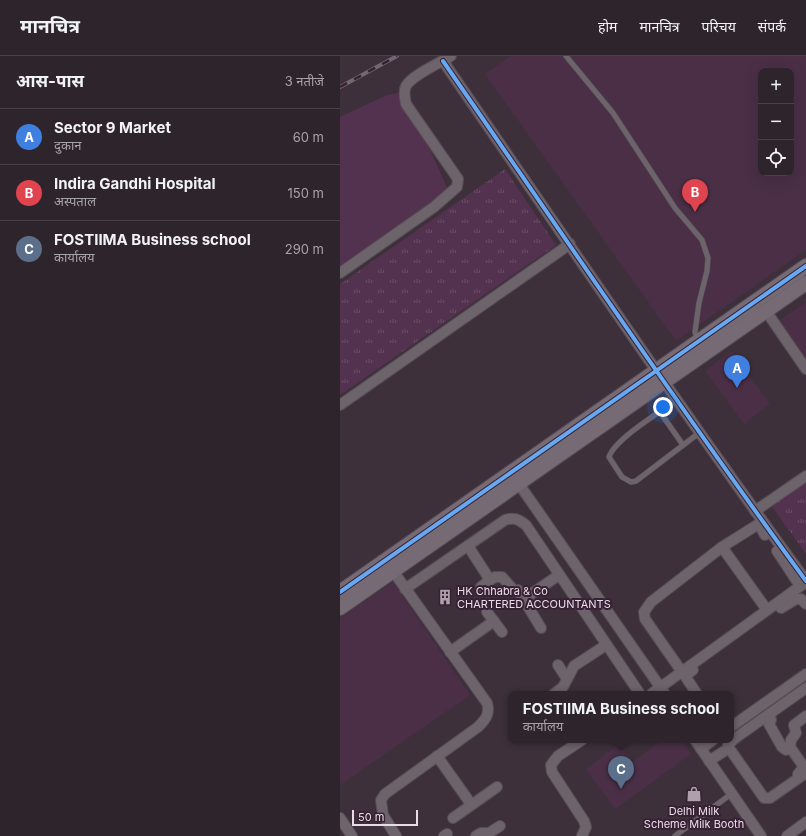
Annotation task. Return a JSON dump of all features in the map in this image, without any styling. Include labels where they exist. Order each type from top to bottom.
[{"type":"street","points":[[340,274],[434,207],[457,187],[458,179],[406,104],[404,92],[406,85],[418,75],[444,58],[570,244],[662,376],[699,433],[756,511],[804,583]]},
{"type":"street","points":[[340,405],[570,244]]},
{"type":"street","points":[[340,608],[519,484],[662,376],[698,342],[806,266]]},
{"type":"street","points":[[340,592],[662,376],[766,311],[806,283]]},
{"type":"street","points":[[766,311],[806,369]]},
{"type":"street","points":[[756,511],[806,476]]},
{"type":"street","points":[[519,484],[663,691],[682,672],[804,583]]},
{"type":"street","points":[[405,589],[505,520],[511,518],[519,520],[526,525],[638,691]]},
{"type":"street","points":[[682,672],[645,619],[644,612],[651,602],[722,548],[759,525],[804,583]]},
{"type":"street","points":[[468,546],[490,580]]},
{"type":"street","points":[[722,548],[767,610]]},
{"type":"street","points":[[393,571],[487,703],[489,712],[485,720],[478,727],[391,789],[381,800],[383,815],[396,836]]},
{"type":"street","points":[[524,599],[559,575]]},
{"type":"street","points":[[481,587],[495,577],[502,577],[524,599],[541,628]]},
{"type":"street","points":[[695,691],[685,676],[686,675],[791,601],[800,599],[806,604]]},
{"type":"street","points":[[487,612],[502,632]]},
{"type":"street","points":[[450,652],[494,621]]},
{"type":"street","points":[[566,687],[574,666],[606,645]]},
{"type":"street","points":[[558,665],[566,687]]},
{"type":"street","points":[[734,725],[806,674]]},
{"type":"street","points":[[734,739],[752,726],[769,719],[806,688]]},
{"type":"street","points":[[803,775],[798,774],[804,767],[790,748],[790,740],[796,733],[794,725],[806,716]]},
{"type":"street","points":[[769,719],[784,749],[790,748]]},
{"type":"street","points":[[578,743],[558,756],[551,764],[552,772],[584,821],[586,827],[582,836]]},
{"type":"street","points":[[697,743],[761,836]]},
{"type":"street","points":[[701,749],[709,743]]},
{"type":"street","points":[[709,761],[728,748],[730,743]]},
{"type":"street","points":[[728,748],[764,798],[770,798],[803,775]]},
{"type":"street","points":[[437,756],[471,804]]},
{"type":"street","points":[[453,818],[497,787]]},
{"type":"street","points":[[340,818],[352,836]]},
{"type":"street","points":[[787,836],[806,822]]},
{"type":"street","points":[[476,836],[481,833],[490,835],[500,826]]},
{"type":"lane","points":[[566,56],[613,113],[675,208],[702,240],[708,258],[707,271],[699,304],[695,332],[698,342]]},
{"type":"lane","points":[[677,400],[636,429],[611,452],[609,457],[622,477],[631,482],[636,481],[699,433]]},
{"type":"lane","points":[[660,412],[683,445]]},
{"type":"lane","points":[[675,836],[731,794]]},
{"type":"shaded area","points":[[511,56],[806,56],[806,250],[676,341],[485,74]]},
{"type":"shaded area","points":[[806,302],[806,360],[779,321]]},
{"type":"shaded area","points":[[731,352],[770,404],[744,424],[705,371]]},
{"type":"shaded area","points":[[393,582],[470,695],[340,785],[340,618]]},
{"type":"shaded area","points":[[659,743],[683,743],[691,754],[615,809],[586,769],[619,744],[633,762]]},
{"type":"green space","points":[[404,92],[450,194],[340,273],[340,117],[387,95]]},
{"type":"green space","points":[[505,169],[556,245],[340,395],[340,284]]},
{"type":"green space","points":[[806,482],[806,554],[771,505]]},
{"type":"railway","points":[[340,87],[397,56]]},
{"type":"cycle path","points":[[443,61],[668,387],[759,517],[806,581]]},
{"type":"cycle path","points":[[340,592],[806,266]]},
{"type":"place","name":"Indira Gandhi Hospital","points":[[695,212]]},
{"type":"place","name":"Sector 9 Market","points":[[737,388]]},
{"type":"place","name":"HK Chhabra & Co CHARTERED ACCOUNTANTS","points":[[445,597]]},
{"type":"place","name":"FOSTIIMA Business school","points":[[621,789]]},
{"type":"place","name":"Delhi Milk Scheme Milk Booth","points":[[694,794]]}]
